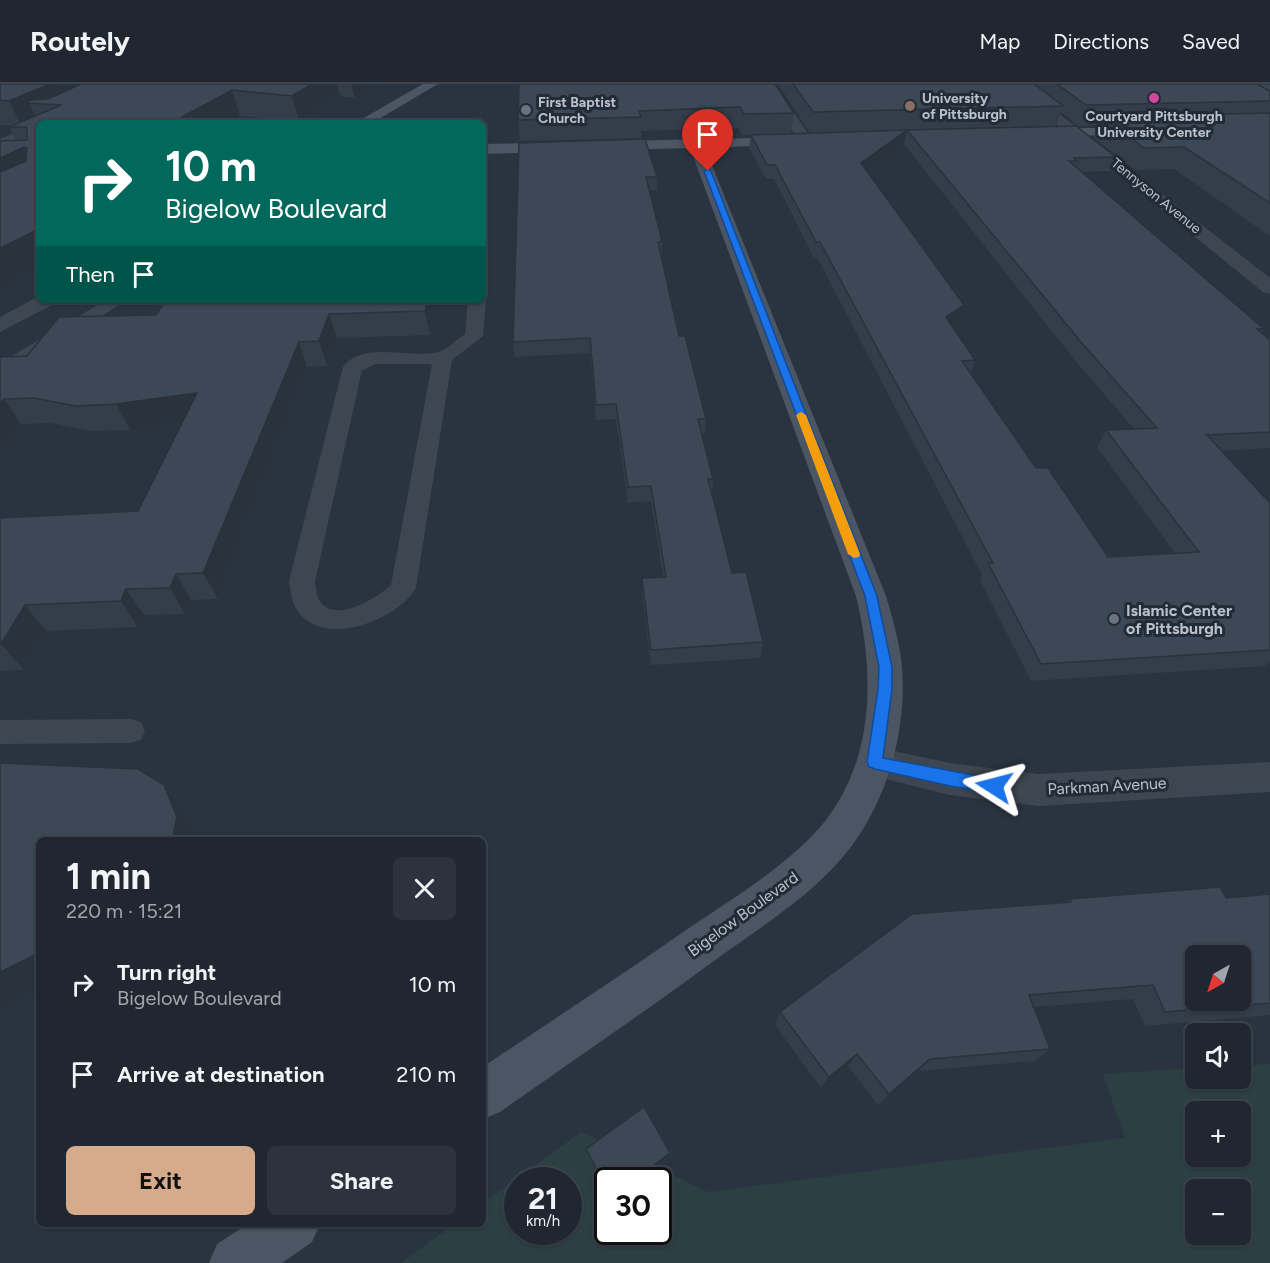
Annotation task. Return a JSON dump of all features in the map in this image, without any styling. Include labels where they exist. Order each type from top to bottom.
[{"type":"main road","points":[[367,120],[432,84]]},
{"type":"main road","points":[[1029,134],[1157,130]]},
{"type":"main road","points":[[486,149],[811,140]]},
{"type":"main road","name":"Bigelow Boulevard","points":[[486,1093],[679,961],[795,878],[837,833],[855,809],[875,762],[883,710],[885,667],[871,596],[696,143]]},
{"type":"main road","points":[[236,1263],[290,1227]]},
{"type":"street","points":[[769,84],[811,140]]},
{"type":"street","name":"Tennyson Avenue","points":[[1013,84],[1270,288]]},
{"type":"street","points":[[1258,84],[1270,90]]},
{"type":"street","points":[[0,144],[36,127]]},
{"type":"street","points":[[0,326],[42,303]]},
{"type":"street","name":"Parkman Avenue","points":[[875,762],[950,779],[1039,790],[1270,777]]},
{"type":"lane","points":[[0,371],[113,303]]},
{"type":"lane","points":[[443,358],[403,588],[394,600],[379,609],[352,618],[325,618],[309,611],[302,597],[302,581],[353,367],[362,361],[376,358],[443,358],[474,336],[477,303]]},
{"type":"lane","points":[[0,732],[130,731]]},
{"type":"shaded area","points":[[1270,1064],[1270,1263],[401,1263],[450,1227],[486,1227],[486,1201],[504,1188],[504,1245],[582,1245],[582,1167],[533,1167],[581,1132],[655,1167],[594,1167],[594,1245],[672,1245],[672,1175],[708,1192],[1125,1138],[1103,1074],[1185,1069],[1185,1089],[1251,1089],[1251,1065]]},
{"type":"building","points":[[0,84],[50,84],[9,101],[0,100]]},
{"type":"building","points":[[81,84],[312,84],[292,96],[232,90],[177,120],[36,120],[36,230],[0,248],[0,172],[26,161],[27,148],[24,147],[0,158],[0,141],[27,140],[27,127],[9,127],[61,105],[29,103],[29,100],[48,99]]},
{"type":"building","points":[[519,84],[775,84],[794,113],[744,114],[740,107],[639,111],[641,117],[518,120]]},
{"type":"building","points":[[793,84],[1034,84],[1063,106],[813,112]]},
{"type":"building","name":"Courtyard Pittsburgh University Center","points":[[1057,84],[1257,84],[1270,91],[1270,101],[1086,105]]},
{"type":"building","points":[[1270,113],[1270,203],[1184,147],[1144,148],[1102,117]]},
{"type":"building","points":[[1076,126],[1116,157],[1074,158],[1077,161],[1069,161],[1264,329],[1257,329],[1270,340],[1270,432],[1207,435],[1270,503],[1270,650],[1041,664],[988,563],[993,563],[820,242],[816,242],[775,165],[767,165],[751,135],[907,130]],"holes":[[[907,130],[1081,342],[1157,428],[1106,430],[1199,552],[1108,557],[1048,468],[1036,468],[962,361],[975,360],[946,317],[964,305],[861,163]]]},
{"type":"building","points":[[645,139],[657,177],[646,177],[662,241],[658,242],[679,336],[685,336],[706,419],[698,419],[713,479],[708,479],[732,573],[746,572],[763,642],[651,650],[642,578],[666,577],[651,486],[628,487],[616,404],[596,405],[590,338],[513,342],[519,143]]},
{"type":"building","points":[[164,303],[427,303],[425,311],[329,314],[319,341],[299,342],[203,573],[176,574],[170,588],[126,589],[121,601],[25,605],[0,644],[0,518],[138,511],[197,393],[116,404],[76,406],[34,398],[4,399],[0,404],[0,357],[27,356],[59,317],[156,315]]},
{"type":"building","points":[[0,763],[138,769],[164,785],[177,817],[173,837],[36,837],[36,954],[0,972]]},
{"type":"building","points":[[1220,887],[1226,898],[1270,894],[1270,1003],[1251,1005],[1251,945],[1185,945],[1185,1010],[1165,1012],[1153,985],[1029,995],[1050,1049],[930,1059],[889,1094],[857,1054],[829,1077],[780,1012],[912,914],[1071,902],[1070,899]]},
{"type":"building","points":[[644,1107],[670,1153],[651,1167],[596,1167],[586,1149]]},
{"type":"slow traffic","points":[[801,415],[854,554]]},
{"type":"place","name":"Courtyard Pittsburgh University Center","points":[[1154,98]]},
{"type":"place","name":"University of Pittsburgh","points":[[910,106]]},
{"type":"place","name":"First Baptist Church","points":[[526,110]]},
{"type":"place","name":"Islamic Center of Pittsburgh","points":[[1114,619]]},
{"type":"route","points":[[708,171],[871,596],[883,645],[885,667],[885,689],[875,762],[950,779],[994,786]]}]
